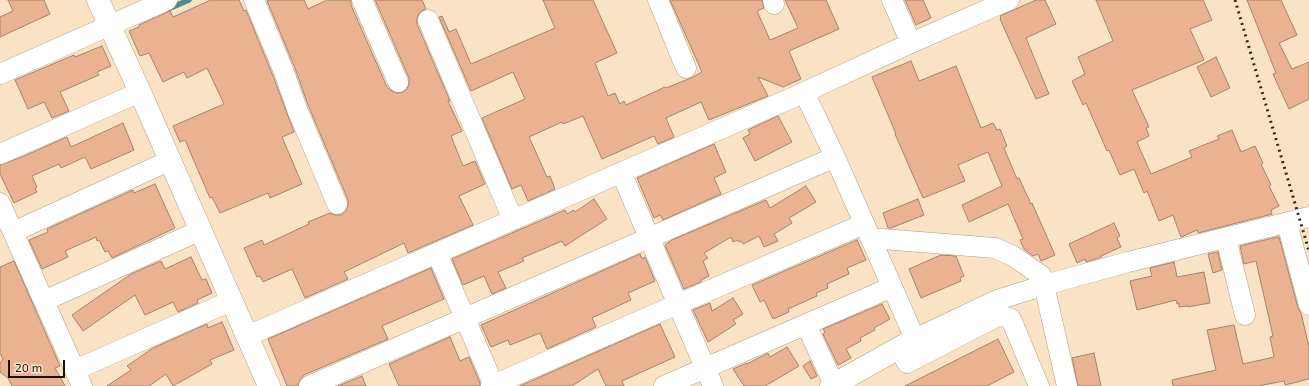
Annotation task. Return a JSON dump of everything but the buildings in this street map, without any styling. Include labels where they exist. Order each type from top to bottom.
[{"type":"street","points":[[98,0],[201,230],[267,385]]},
{"type":"street","points":[[0,74],[167,0]]},
{"type":"street","points":[[254,0],[337,204]]},
{"type":"street","points":[[362,0],[398,82]]},
{"type":"street","points":[[658,0],[686,68]]},
{"type":"street","points":[[892,0],[910,43]]},
{"type":"street","points":[[247,336],[804,92],[910,43],[1009,0]]},
{"type":"street","points":[[428,20],[513,220]]},
{"type":"street","points":[[0,154],[140,92]]},
{"type":"street","points":[[804,92],[836,157],[892,287],[907,344],[907,363],[1000,315],[1011,319],[1039,386]]},
{"type":"street","points":[[309,386],[836,157]]},
{"type":"street","points":[[13,232],[170,160]]},
{"type":"street","points":[[621,172],[713,386]]},
{"type":"street","points":[[0,203],[78,378],[232,301]]},
{"type":"street","points":[[806,324],[839,384],[907,344],[997,300],[1128,262],[1309,217]]},
{"type":"street","points":[[1287,223],[1309,304]]},
{"type":"street","points":[[44,301],[201,230]]},
{"type":"street","points":[[437,253],[493,386],[678,304],[867,231],[995,248],[1013,256],[1042,276],[1067,386]]},
{"type":"street","points":[[1226,238],[1245,315]]},
{"type":"street","points":[[664,386],[892,287]]},
{"type":"waterway","points":[[168,9],[189,0]]},
{"type":"railway","points":[[1235,0],[1309,251]]}]
